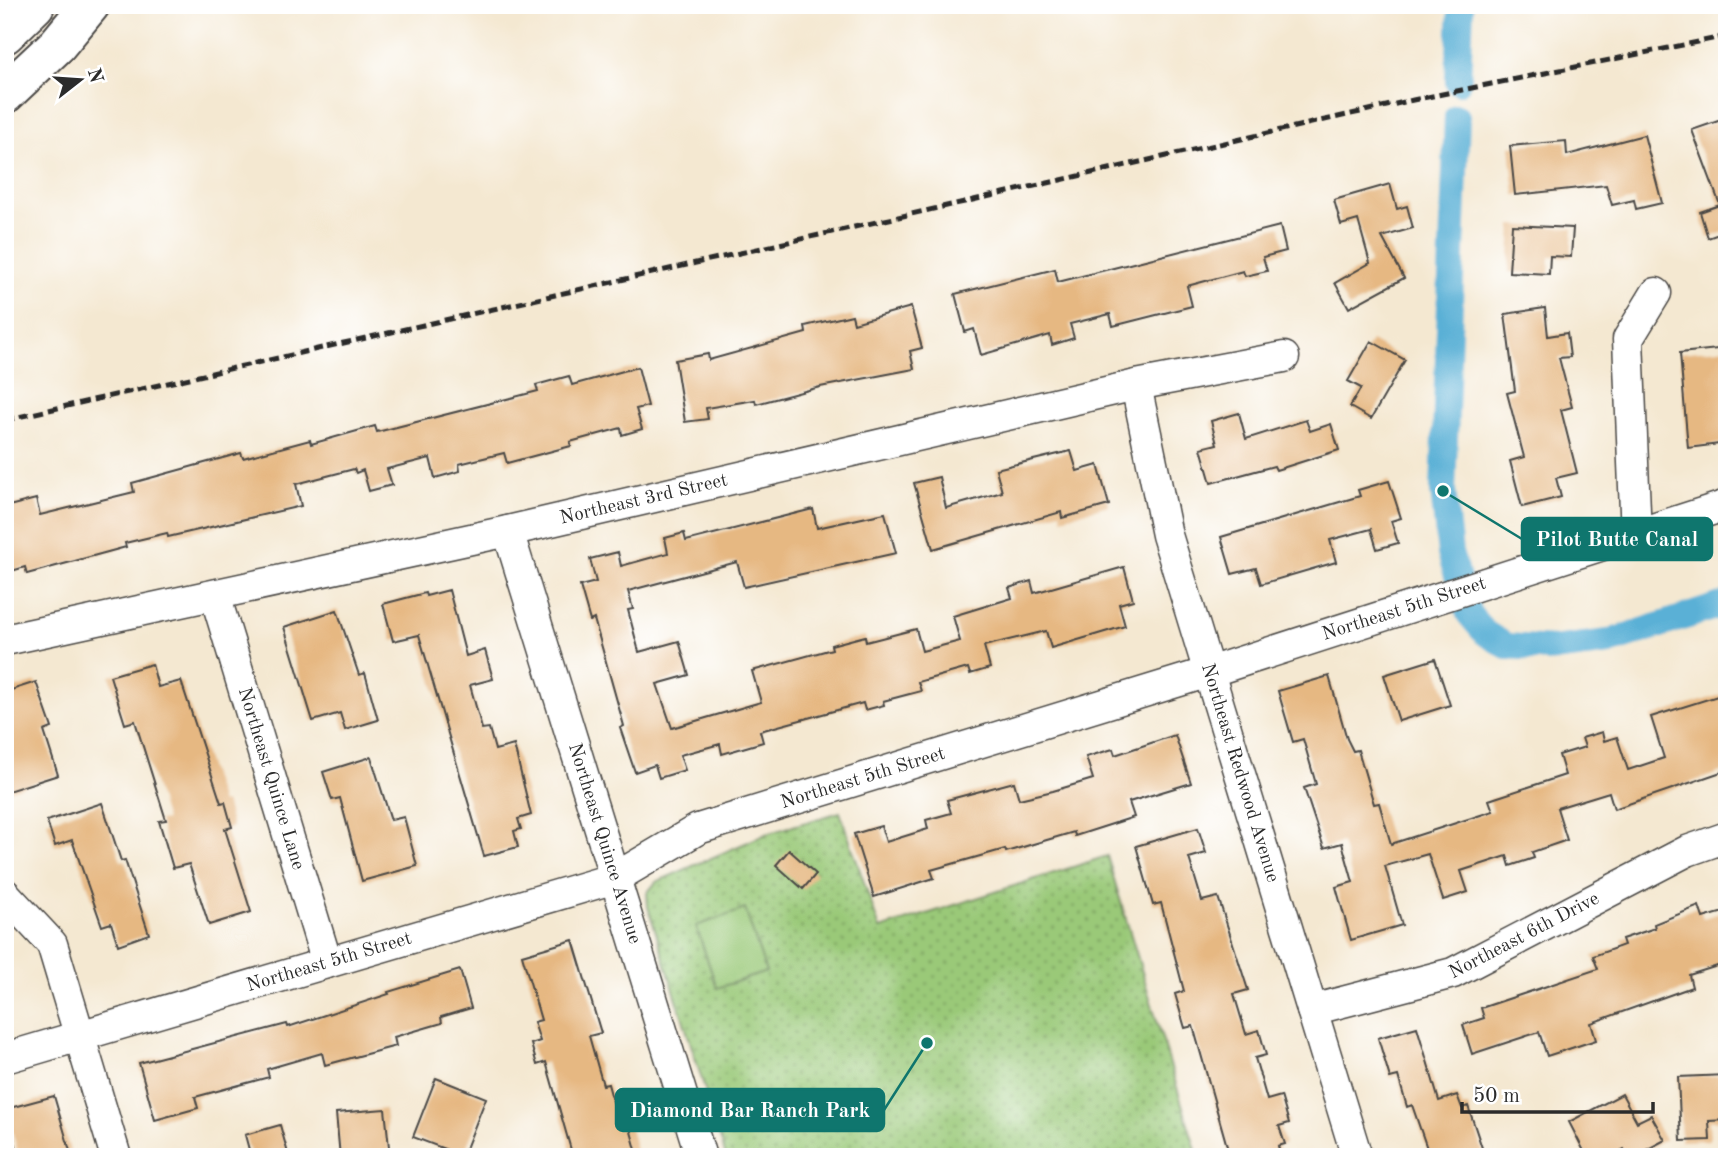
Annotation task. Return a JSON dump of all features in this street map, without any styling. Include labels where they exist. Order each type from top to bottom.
[{"type":"highway","points":[[5,34],[35,5]]},
{"type":"highway","points":[[5,94],[57,45],[90,5]]},
{"type":"street","points":[[1636,536],[1629,339],[1656,293]]},
{"type":"street","name":"Northeast 3rd Street","points":[[5,640],[508,531],[1136,385],[1284,357]]},
{"type":"street","name":"Northeast Redwood Avenue","points":[[1136,385],[1167,535],[1357,1157]]},
{"type":"street","name":"Northeast 5th Street","points":[[5,1059],[615,878],[698,829],[1209,672],[1727,505]]},
{"type":"street","name":"Northeast Quince Avenue","points":[[508,531],[701,1157]]},
{"type":"street","name":"Northeast Quince Lane","points":[[215,595],[327,963]]},
{"type":"street","name":"Northeast 6th Drive","points":[[1312,1010],[1453,973],[1687,851],[1727,837]]},
{"type":"street","points":[[5,894],[52,944],[116,1157]]},
{"type":"green space","points":[[840,812],[880,929],[1107,856],[1198,1157],[726,1157],[648,907],[647,893],[656,882],[766,834]]},
{"type":"green space","points":[[745,909],[766,972],[717,988],[696,926]]},
{"type":"building","points":[[1727,118],[1727,231],[1708,238],[1700,212],[1720,205],[1692,130]]},
{"type":"building","points":[[1644,135],[1662,203],[1636,209],[1634,200],[1612,205],[1606,185],[1515,195],[1510,146],[1566,141],[1567,155]]},
{"type":"building","points":[[1390,184],[1397,209],[1407,206],[1413,228],[1382,237],[1404,278],[1349,308],[1335,283],[1370,263],[1358,220],[1341,225],[1334,200]]},
{"type":"building","points":[[1512,225],[1573,228],[1571,257],[1550,256],[1549,274],[1509,272]]},
{"type":"building","points":[[1280,226],[1286,251],[1263,257],[1267,271],[1245,276],[1243,271],[1187,286],[1192,306],[1113,326],[1110,314],[1070,324],[1074,338],[1052,345],[1050,335],[981,355],[974,329],[965,332],[955,294],[1055,269],[1058,282]]},
{"type":"building","points":[[911,307],[922,348],[910,351],[914,369],[820,387],[756,404],[755,400],[706,408],[708,419],[685,422],[675,360],[708,354],[709,360],[806,333],[805,326],[852,315],[854,323]]},
{"type":"building","points":[[1545,308],[1548,336],[1567,333],[1570,357],[1559,358],[1572,407],[1561,410],[1577,473],[1556,478],[1561,497],[1522,507],[1510,461],[1524,457],[1507,393],[1515,391],[1505,314]]},
{"type":"building","points":[[1371,341],[1405,360],[1371,419],[1350,407],[1361,388],[1348,381]]},
{"type":"building","points":[[1727,348],[1727,443],[1688,448],[1680,353]]},
{"type":"building","points":[[638,367],[648,406],[636,409],[642,429],[622,435],[621,428],[570,442],[571,446],[507,463],[504,453],[459,464],[460,471],[435,478],[430,458],[387,469],[392,485],[369,491],[363,470],[356,473],[354,469],[296,484],[301,506],[168,537],[167,533],[125,543],[126,547],[27,574],[25,567],[5,573],[5,507],[36,499],[40,515],[134,492],[132,483],[241,453],[243,458],[310,440],[311,444],[375,426],[377,432],[538,391],[536,385],[569,376],[572,385]]},
{"type":"building","points":[[1239,413],[1246,439],[1306,420],[1310,431],[1331,424],[1339,450],[1276,470],[1274,466],[1211,483],[1201,448],[1217,444],[1211,421]]},
{"type":"building","points":[[1071,451],[1077,471],[1098,465],[1109,505],[1062,518],[1061,512],[933,549],[914,483],[939,477],[946,508],[1002,492],[996,469]]},
{"type":"building","points":[[1389,481],[1401,518],[1391,521],[1398,543],[1377,549],[1371,529],[1330,540],[1336,562],[1261,584],[1256,568],[1232,574],[1221,537],[1360,496],[1358,490]]},
{"type":"building","points":[[813,509],[817,528],[885,513],[896,553],[744,587],[737,562],[628,591],[633,609],[628,610],[639,652],[679,641],[689,675],[657,684],[672,728],[761,702],[752,671],[832,649],[831,645],[865,636],[866,642],[916,629],[922,651],[960,641],[953,616],[1012,598],[1009,588],[1031,581],[1034,593],[1124,567],[1133,600],[1119,604],[1125,626],[1051,648],[1046,631],[984,646],[990,668],[970,674],[968,668],[918,682],[921,691],[883,701],[884,705],[865,710],[863,703],[760,731],[763,742],[722,754],[720,744],[680,755],[685,770],[659,778],[655,765],[635,772],[620,728],[624,726],[594,619],[590,621],[580,586],[596,582],[590,559],[618,552],[621,566],[668,553],[665,538],[684,533],[686,541]]},
{"type":"building","points":[[449,590],[466,656],[485,650],[493,679],[470,685],[482,729],[489,728],[495,750],[514,745],[531,815],[518,819],[521,829],[514,831],[518,847],[484,856],[419,635],[393,641],[383,604]]},
{"type":"building","points":[[337,610],[359,675],[365,673],[378,720],[345,730],[340,713],[313,721],[284,627]]},
{"type":"building","points":[[1435,659],[1450,705],[1399,721],[1384,675]]},
{"type":"building","points":[[152,664],[158,687],[181,681],[221,803],[225,802],[232,827],[225,829],[251,912],[209,925],[189,864],[173,868],[159,821],[166,820],[135,721],[125,724],[110,676]]},
{"type":"building","points":[[1329,676],[1347,739],[1353,751],[1358,750],[1374,804],[1379,803],[1391,844],[1493,811],[1489,800],[1565,775],[1559,755],[1585,747],[1582,738],[1602,732],[1604,741],[1617,737],[1628,770],[1664,758],[1651,717],[1727,693],[1727,770],[1614,809],[1609,792],[1557,808],[1567,840],[1532,852],[1534,858],[1510,866],[1507,856],[1461,871],[1468,892],[1443,900],[1428,854],[1385,866],[1402,925],[1351,940],[1336,887],[1353,882],[1342,843],[1324,848],[1304,788],[1316,784],[1303,739],[1293,742],[1278,691]]},
{"type":"building","points":[[36,682],[52,728],[44,731],[58,775],[5,792],[5,692]]},
{"type":"building","points":[[1175,735],[1191,783],[1129,802],[1134,817],[1075,836],[1074,832],[931,870],[934,878],[874,897],[854,834],[881,826],[886,842],[928,829],[926,820],[951,813],[947,800],[1014,782],[1019,799],[1093,779],[1086,757],[1113,749],[1115,755]]},
{"type":"building","points":[[371,757],[391,820],[404,817],[417,866],[362,881],[340,798],[332,800],[323,772]]},
{"type":"building","points":[[102,803],[121,861],[125,860],[149,934],[118,945],[111,923],[102,926],[72,840],[55,846],[47,821]]},
{"type":"building","points":[[1198,828],[1206,853],[1189,858],[1202,901],[1218,897],[1248,990],[1234,994],[1246,1034],[1259,1030],[1266,1055],[1255,1058],[1267,1100],[1281,1096],[1289,1123],[1279,1126],[1285,1144],[1278,1146],[1281,1157],[1230,1157],[1193,1026],[1185,1028],[1175,994],[1184,991],[1161,903],[1153,905],[1136,846]]},
{"type":"building","points":[[789,850],[816,874],[803,889],[776,865]]},
{"type":"building","points":[[1699,906],[1703,918],[1727,911],[1727,963],[1689,975],[1692,987],[1591,1023],[1596,1040],[1547,1056],[1539,1032],[1472,1054],[1463,1025],[1484,1018],[1481,1008],[1598,969],[1593,956],[1624,945],[1622,939],[1655,928],[1654,924]]},
{"type":"building","points":[[573,940],[601,1033],[589,1036],[603,1085],[608,1084],[613,1102],[622,1099],[638,1157],[573,1157],[546,1062],[537,1065],[531,1044],[540,1041],[534,1022],[541,1020],[522,955]]},
{"type":"building","points":[[460,970],[471,1008],[441,1017],[442,1023],[394,1037],[396,1046],[325,1065],[322,1053],[267,1069],[269,1077],[195,1097],[198,1108],[155,1120],[139,1063],[287,1024],[288,1027]]},
{"type":"building","points":[[1417,1027],[1439,1101],[1457,1095],[1462,1108],[1468,1106],[1483,1151],[1466,1157],[1430,1157],[1412,1105],[1407,1107],[1398,1076],[1390,1078],[1378,1038]]},
{"type":"building","points":[[1727,1075],[1727,1120],[1709,1121],[1710,1140],[1681,1141],[1678,1077]]},
{"type":"building","points":[[436,1078],[486,1098],[463,1156],[413,1137]]},
{"type":"building","points":[[1622,1094],[1637,1122],[1651,1115],[1665,1140],[1633,1157],[1628,1157],[1624,1149],[1609,1157],[1587,1157],[1569,1122]]},
{"type":"building","points":[[54,1096],[70,1151],[50,1157],[19,1157],[6,1109]]},
{"type":"building","points":[[385,1109],[390,1157],[340,1157],[336,1113]]},
{"type":"building","points":[[280,1125],[289,1157],[251,1157],[245,1135]]},
{"type":"waterway","points":[[1458,82],[1461,5]]},
{"type":"waterway","points":[[1457,117],[1443,491],[1450,553],[1469,614],[1485,633],[1507,646],[1553,649],[1609,642],[1727,603]]},
{"type":"railway","points":[[5,420],[1413,100],[1727,36]]},
{"type":"place","name":"Pilot Butte Canal","points":[[1443,491]]},
{"type":"place","name":"Diamond Bar Ranch Park","points":[[927,1043]]}]
